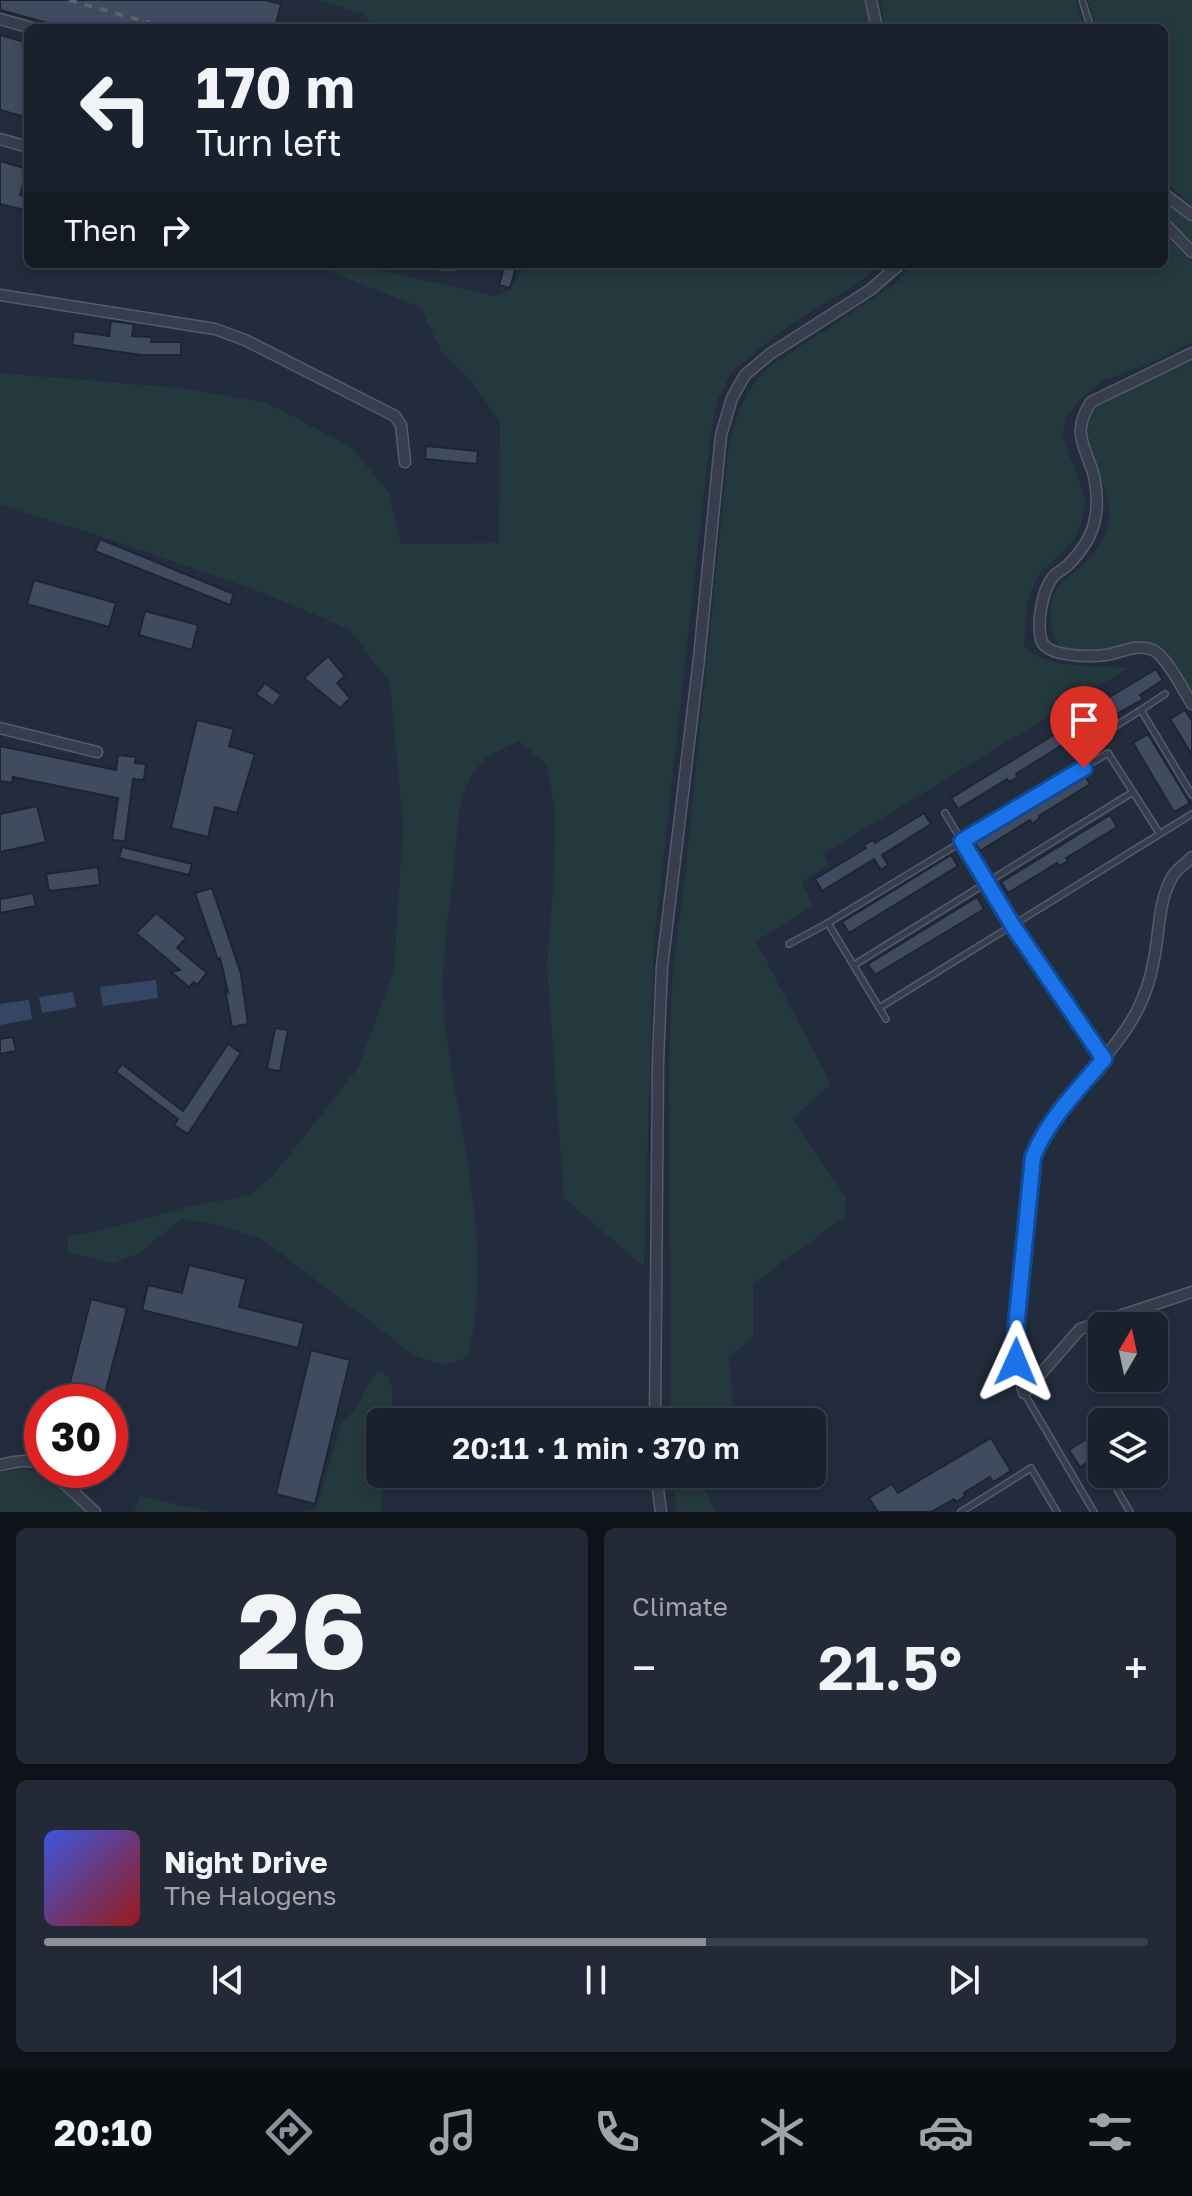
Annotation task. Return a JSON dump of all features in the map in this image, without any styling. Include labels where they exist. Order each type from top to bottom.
[{"type":"street","points":[[871,0],[876,24]]},
{"type":"street","points":[[0,19],[24,26]]},
{"type":"street","points":[[0,139],[24,146]]},
{"type":"street","points":[[1168,197],[1192,215]]},
{"type":"street","points":[[1168,227],[1192,252]]},
{"type":"street","points":[[655,1408],[658,1061],[662,967],[699,659],[721,435],[732,398],[745,375],[770,354],[870,290],[895,268]]},
{"type":"street","points":[[0,295],[174,321],[215,329],[245,340],[395,416],[401,425],[405,462]]},
{"type":"street","points":[[1192,353],[1091,402],[1083,414],[1079,433],[1094,477],[1097,497],[1094,525],[1085,544],[1054,576],[1048,587],[1041,623],[1042,642],[1048,649],[1071,656],[1105,655],[1143,647],[1155,651],[1192,704]]},
{"type":"street","points":[[0,728],[97,752]]},
{"type":"street","points":[[1024,1393],[1016,1362],[1016,1327],[1033,1157],[1053,1120],[1104,1059],[1137,1011],[1153,965],[1165,894],[1175,873],[1192,857]]},
{"type":"street","points":[[1024,1393],[1080,1329],[1192,1292]]},
{"type":"street","points":[[0,1465],[24,1461]]},
{"type":"street","points":[[69,1488],[95,1512]]},
{"type":"street","points":[[658,1488],[661,1512]]},
{"type":"lane","points":[[1082,0],[1090,24]]},
{"type":"lane","points":[[1114,727],[1165,694]]},
{"type":"lane","points":[[1141,710],[1192,795]]},
{"type":"lane","points":[[789,944],[1108,753],[1160,834]]},
{"type":"lane","points":[[854,965],[1133,792]]},
{"type":"lane","points":[[945,813],[1013,926],[1104,1059]]},
{"type":"lane","points":[[879,1008],[1192,814]]},
{"type":"lane","points":[[828,923],[886,1019]]},
{"type":"lane","points":[[1024,1393],[1094,1512]]},
{"type":"lane","points":[[961,1512],[1031,1468],[1057,1512]]},
{"type":"lane","points":[[1116,1488],[1130,1512]]},
{"type":"green space","points":[[316,0],[865,0],[870,24],[372,24],[362,13]]},
{"type":"green space","points":[[880,0],[1076,0],[1083,24],[885,24]]},
{"type":"green space","points":[[1088,0],[1192,0],[1192,205],[1168,184],[1168,24],[1095,24]]},
{"type":"green space","points":[[1168,203],[1192,223],[1192,244],[1168,221]]},
{"type":"green space","points":[[1168,238],[1192,262],[1192,342],[1149,364],[1102,381],[1078,401],[1065,419],[1063,438],[1086,499],[1082,521],[1073,541],[1038,575],[1027,603],[1024,646],[1034,654],[1059,663],[1128,668],[823,854],[829,864],[802,882],[813,906],[756,941],[831,1084],[792,1119],[846,1197],[845,1216],[753,1284],[753,1337],[729,1357],[733,1405],[729,1408],[671,1408],[669,1058],[673,966],[684,886],[729,443],[748,393],[769,367],[895,284],[910,268],[1168,268]]},
{"type":"green space","points":[[321,268],[371,268],[495,296],[510,289],[523,268],[874,268],[868,276],[781,331],[731,373],[718,399],[711,431],[654,944],[644,1267],[564,1198],[547,967],[555,810],[547,765],[519,741],[485,759],[463,796],[446,942],[443,1003],[472,1189],[478,1273],[468,1356],[447,1363],[414,1355],[262,1239],[216,1224],[182,1219],[139,1253],[113,1263],[68,1253],[68,1236],[111,1228],[190,1206],[247,1196],[271,1178],[358,1068],[394,970],[403,826],[390,683],[349,629],[258,591],[0,505],[0,373],[180,388],[267,403],[351,447],[389,493],[401,544],[499,543],[500,422],[473,383],[442,352],[420,307]]},
{"type":"green space","points":[[1192,363],[1192,693],[1170,660],[1142,643],[1091,650],[1060,648],[1050,616],[1055,592],[1089,559],[1107,530],[1107,500],[1089,439],[1089,425],[1094,411],[1124,390]]},
{"type":"green space","points":[[378,1371],[389,1377],[393,1393],[391,1408],[366,1408],[366,1488],[384,1488],[381,1512],[303,1512],[316,1509],[342,1421],[355,1409]]},
{"type":"green space","points":[[24,1469],[24,1488],[61,1488],[87,1512],[0,1512],[0,1472]]},
{"type":"green space","points":[[674,1488],[708,1488],[706,1491],[715,1512],[677,1512]]},
{"type":"green space","points":[[140,1496],[212,1512],[134,1512]]},
{"type":"water","points":[[156,980],[158,998],[103,1006],[100,987]]},
{"type":"water","points":[[73,992],[76,1007],[42,1013],[39,997]]},
{"type":"water","points":[[29,1000],[32,1019],[0,1025],[0,1004]]},
{"type":"building","points":[[0,0],[265,0],[281,4],[276,24],[51,24],[0,10]]},
{"type":"building","points":[[0,35],[24,42],[24,117],[0,110]]},
{"type":"building","points":[[0,161],[24,168],[20,195],[24,196],[24,210],[0,204]]},
{"type":"building","points":[[504,268],[516,268],[510,288],[499,285]]},
{"type":"building","points":[[111,321],[134,324],[132,336],[152,337],[151,342],[181,342],[181,355],[141,355],[72,345],[74,331],[109,336]]},
{"type":"building","points":[[426,446],[478,451],[477,464],[425,459]]},
{"type":"building","points":[[100,539],[234,594],[230,605],[95,551]]},
{"type":"building","points":[[34,580],[116,603],[109,627],[27,604]]},
{"type":"building","points":[[145,611],[198,625],[192,650],[139,635]]},
{"type":"building","points":[[328,656],[345,676],[337,683],[350,698],[340,708],[304,678]]},
{"type":"building","points":[[1156,669],[1163,680],[1140,695],[1143,699],[1097,725],[1088,710]]},
{"type":"building","points":[[265,683],[281,695],[273,706],[256,694]]},
{"type":"building","points":[[1185,710],[1192,721],[1192,755],[1170,719]]},
{"type":"building","points":[[197,720],[234,729],[229,746],[255,754],[237,813],[215,807],[208,837],[171,828]]},
{"type":"building","points":[[1060,731],[1067,742],[1016,774],[1018,777],[1009,782],[1007,779],[958,809],[951,798]]},
{"type":"building","points":[[1148,734],[1190,803],[1174,812],[1133,743]]},
{"type":"building","points":[[0,746],[116,770],[118,755],[136,757],[135,763],[146,764],[144,780],[133,779],[125,841],[112,840],[118,798],[13,777],[12,783],[0,781]]},
{"type":"building","points":[[1084,774],[1090,784],[1039,816],[1032,824],[1030,820],[980,851],[974,841]]},
{"type":"building","points":[[37,806],[46,842],[0,852],[0,814]]},
{"type":"building","points":[[924,813],[931,824],[882,855],[888,865],[881,870],[874,859],[822,891],[815,879],[866,848],[864,845],[873,840],[875,843]]},
{"type":"building","points":[[1110,815],[1117,827],[1066,858],[1068,861],[1059,866],[1057,863],[1008,893],[1001,882]]},
{"type":"building","points":[[122,847],[192,864],[189,875],[119,858]]},
{"type":"building","points":[[951,855],[958,866],[849,933],[842,922]]},
{"type":"building","points":[[98,867],[100,885],[49,891],[46,874]]},
{"type":"building","points":[[212,888],[241,974],[248,1024],[232,1027],[220,958],[218,960],[195,893]]},
{"type":"building","points":[[33,893],[36,906],[0,913],[0,899]]},
{"type":"building","points":[[977,897],[984,909],[875,975],[868,964]]},
{"type":"building","points":[[156,913],[186,938],[177,948],[207,973],[197,985],[194,982],[189,987],[171,972],[180,970],[136,933]]},
{"type":"building","points":[[275,1028],[288,1030],[280,1071],[267,1069]]},
{"type":"building","points":[[13,1037],[16,1051],[0,1054],[0,1039]]},
{"type":"building","points":[[228,1044],[241,1053],[188,1134],[174,1125],[178,1119],[116,1072],[122,1064],[183,1111]]},
{"type":"building","points":[[189,1265],[246,1279],[239,1307],[304,1323],[298,1348],[142,1310],[148,1285],[182,1293]]},
{"type":"building","points":[[91,1299],[127,1308],[108,1384],[70,1384]]},
{"type":"building","points":[[311,1350],[350,1360],[315,1504],[276,1494]]},
{"type":"building","points":[[991,1438],[1011,1471],[993,1482],[990,1477],[964,1493],[965,1496],[956,1502],[954,1499],[931,1512],[878,1512],[869,1498],[892,1484],[898,1493]]},
{"type":"building","points":[[1088,1438],[1088,1462],[1080,1467],[1069,1450]]},
{"type":"railway","points":[[69,0],[154,24]]},
{"type":"route","points":[[1016,1362],[1016,1327],[1033,1157],[1053,1120],[1104,1059],[1038,965],[962,841],[1084,768]]}]
